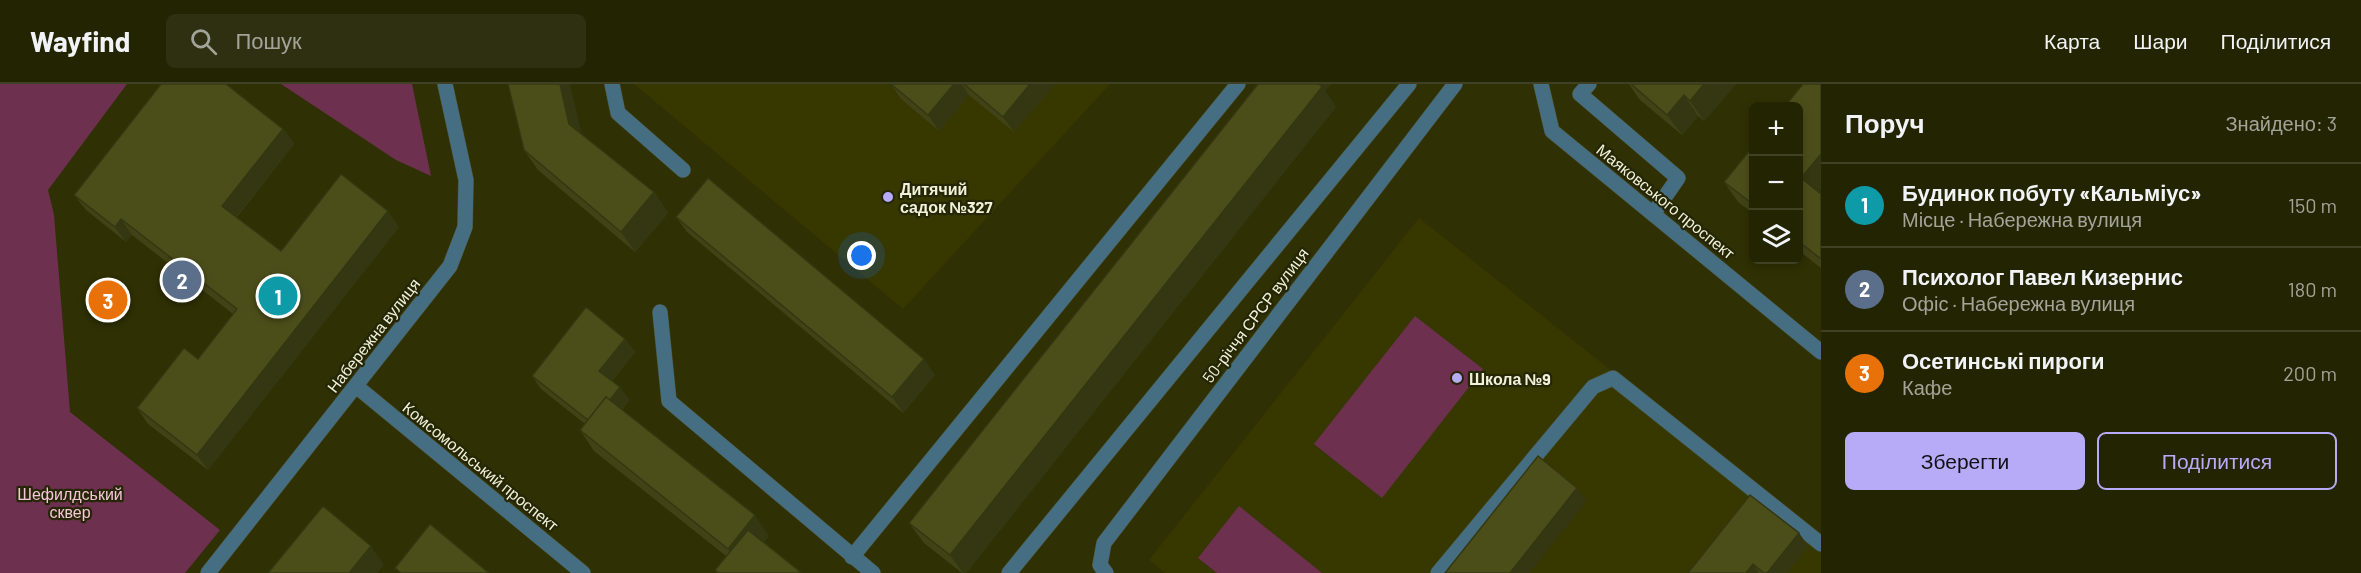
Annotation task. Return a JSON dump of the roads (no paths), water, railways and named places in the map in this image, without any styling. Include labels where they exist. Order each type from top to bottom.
[{"type":"street","name":"Набережна вулиця","points":[[208,573],[450,266],[465,227],[466,180],[445,84]]},
{"type":"street","points":[[612,84],[618,113],[683,170]]},
{"type":"street","points":[[852,557],[1238,84]]},
{"type":"street","points":[[1009,573],[1409,84]]},
{"type":"street","name":"50-річчя СРСР вулиця","points":[[1106,573],[1100,565],[1104,543],[1455,84]]},
{"type":"street","name":"Маяковського проспект","points":[[1541,84],[1552,131],[1821,352]]},
{"type":"street","points":[[1588,84],[1580,94],[1678,178],[1653,214]]},
{"type":"street","points":[[660,312],[669,401],[873,573]]},
{"type":"street","points":[[1438,573],[1593,387],[1613,378],[1821,544]]},
{"type":"street","name":"Комсомольський проспект","points":[[356,386],[583,573]]},
{"type":"place","name":"Дитячий садок №327","points":[[888,197]]},
{"type":"place","name":"Психолог Павел Кизернис","points":[[182,280]]},
{"type":"place","name":"Будинок побуту «Кальміус»","points":[[278,296]]},
{"type":"place","name":"Осетинські пироги","points":[[108,300]]},
{"type":"place","name":"Школа №9","points":[[1457,378]]},
{"type":"park label","name":"Шефилдський сквер","points":[[70,502]]}]
